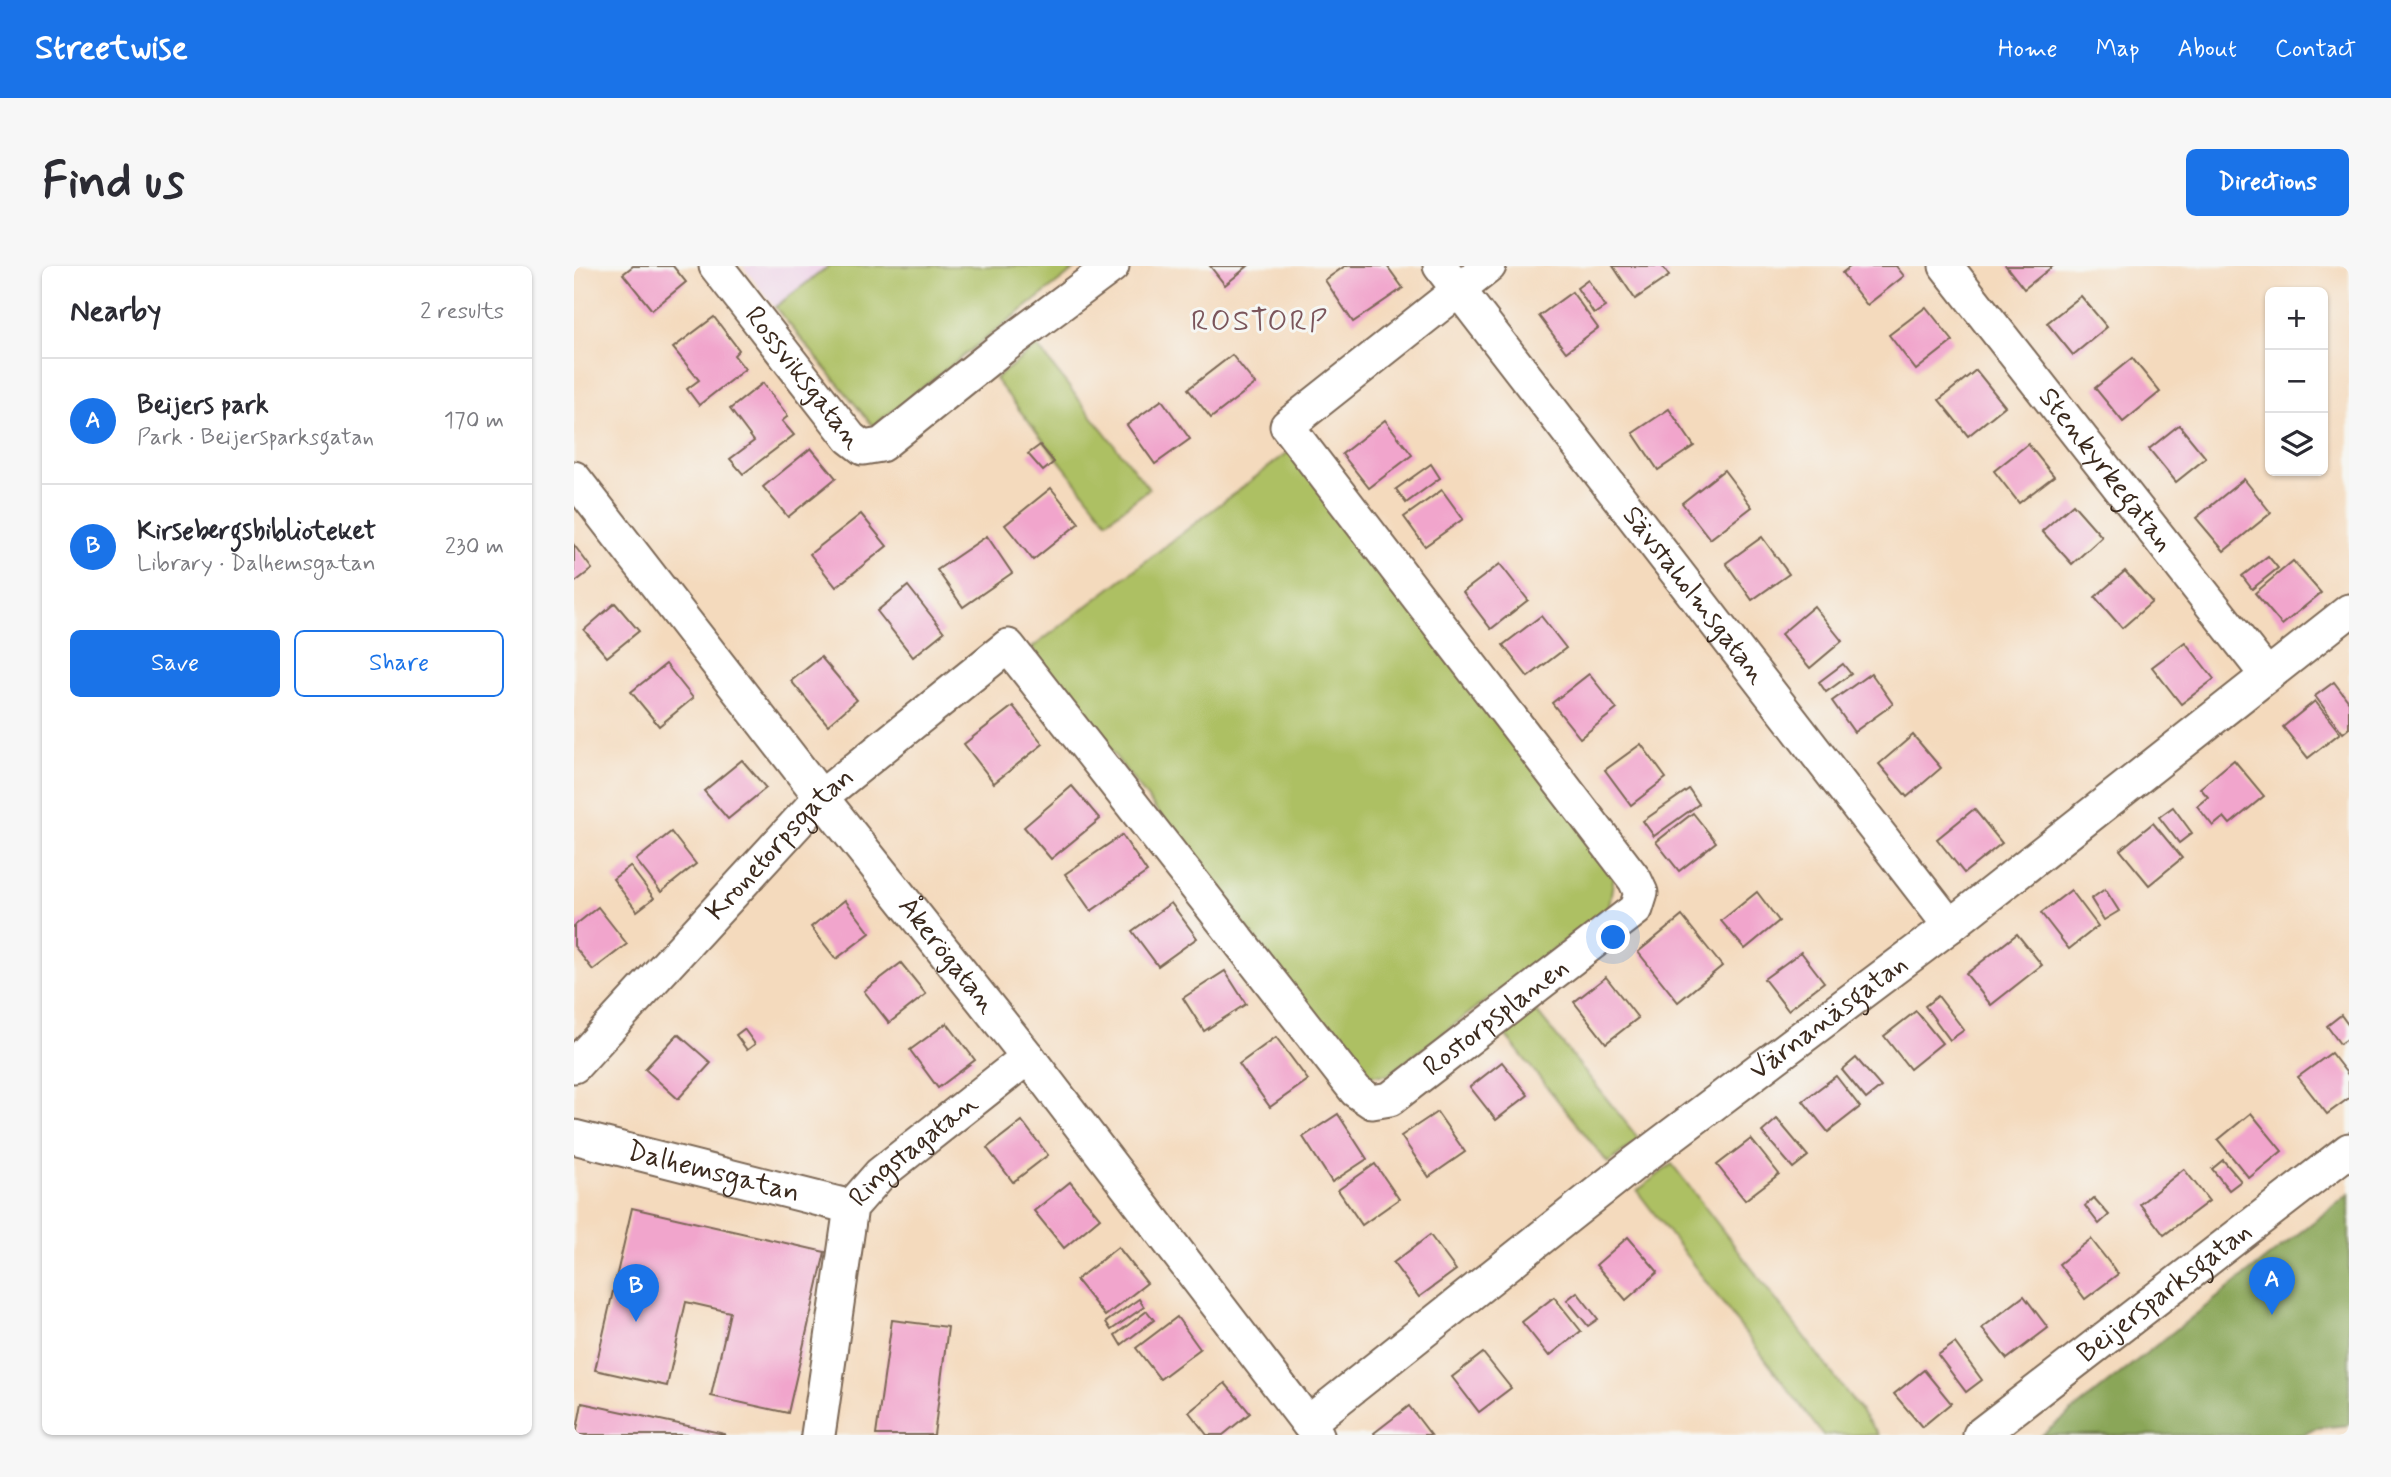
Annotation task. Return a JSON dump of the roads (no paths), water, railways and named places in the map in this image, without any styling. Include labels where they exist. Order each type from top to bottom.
[{"type":"street","name":"Rossviksgatan","points":[[716,266],[850,438],[863,448],[881,445],[1002,348],[1112,266]]},
{"type":"street","points":[[1449,277],[1489,266]]},
{"type":"street","name":"Stenkyrkegatan","points":[[1946,266],[2266,674]]},
{"type":"street","name":"Rostorpsplanen","points":[[1008,646],[1356,1091],[1372,1102],[1390,1098],[1636,909],[1642,893],[1635,880],[1287,426],[1449,277]]},
{"type":"street","name":"Sävstaholmsgatan","points":[[1449,277],[1950,926]]},
{"type":"street","name":"Åkerögatan","points":[[574,478],[821,797],[1028,1057],[1312,1429]]},
{"type":"street","name":"Värnanäsgatan","points":[[1312,1429],[1635,1163],[1950,926],[2349,611]]},
{"type":"street","name":"Kronetorpsgatan","points":[[574,1066],[821,797],[1008,646]]},
{"type":"street","name":"Ringstagatan","points":[[818,1435],[851,1207],[880,1174],[1028,1057]]},
{"type":"street","name":"Dalhemsgatan","points":[[574,1137],[851,1207]]},
{"type":"street","name":"Beijersparksgatan","points":[[1980,1435],[2349,1150]]},
{"type":"place","name":"Beijers park","points":[[2272,1315]]},
{"type":"place","name":"Kirsebergsbiblioteket","points":[[636,1322]]},
{"type":"district","name":"ROSTORP","points":[[1260,321]]}]
